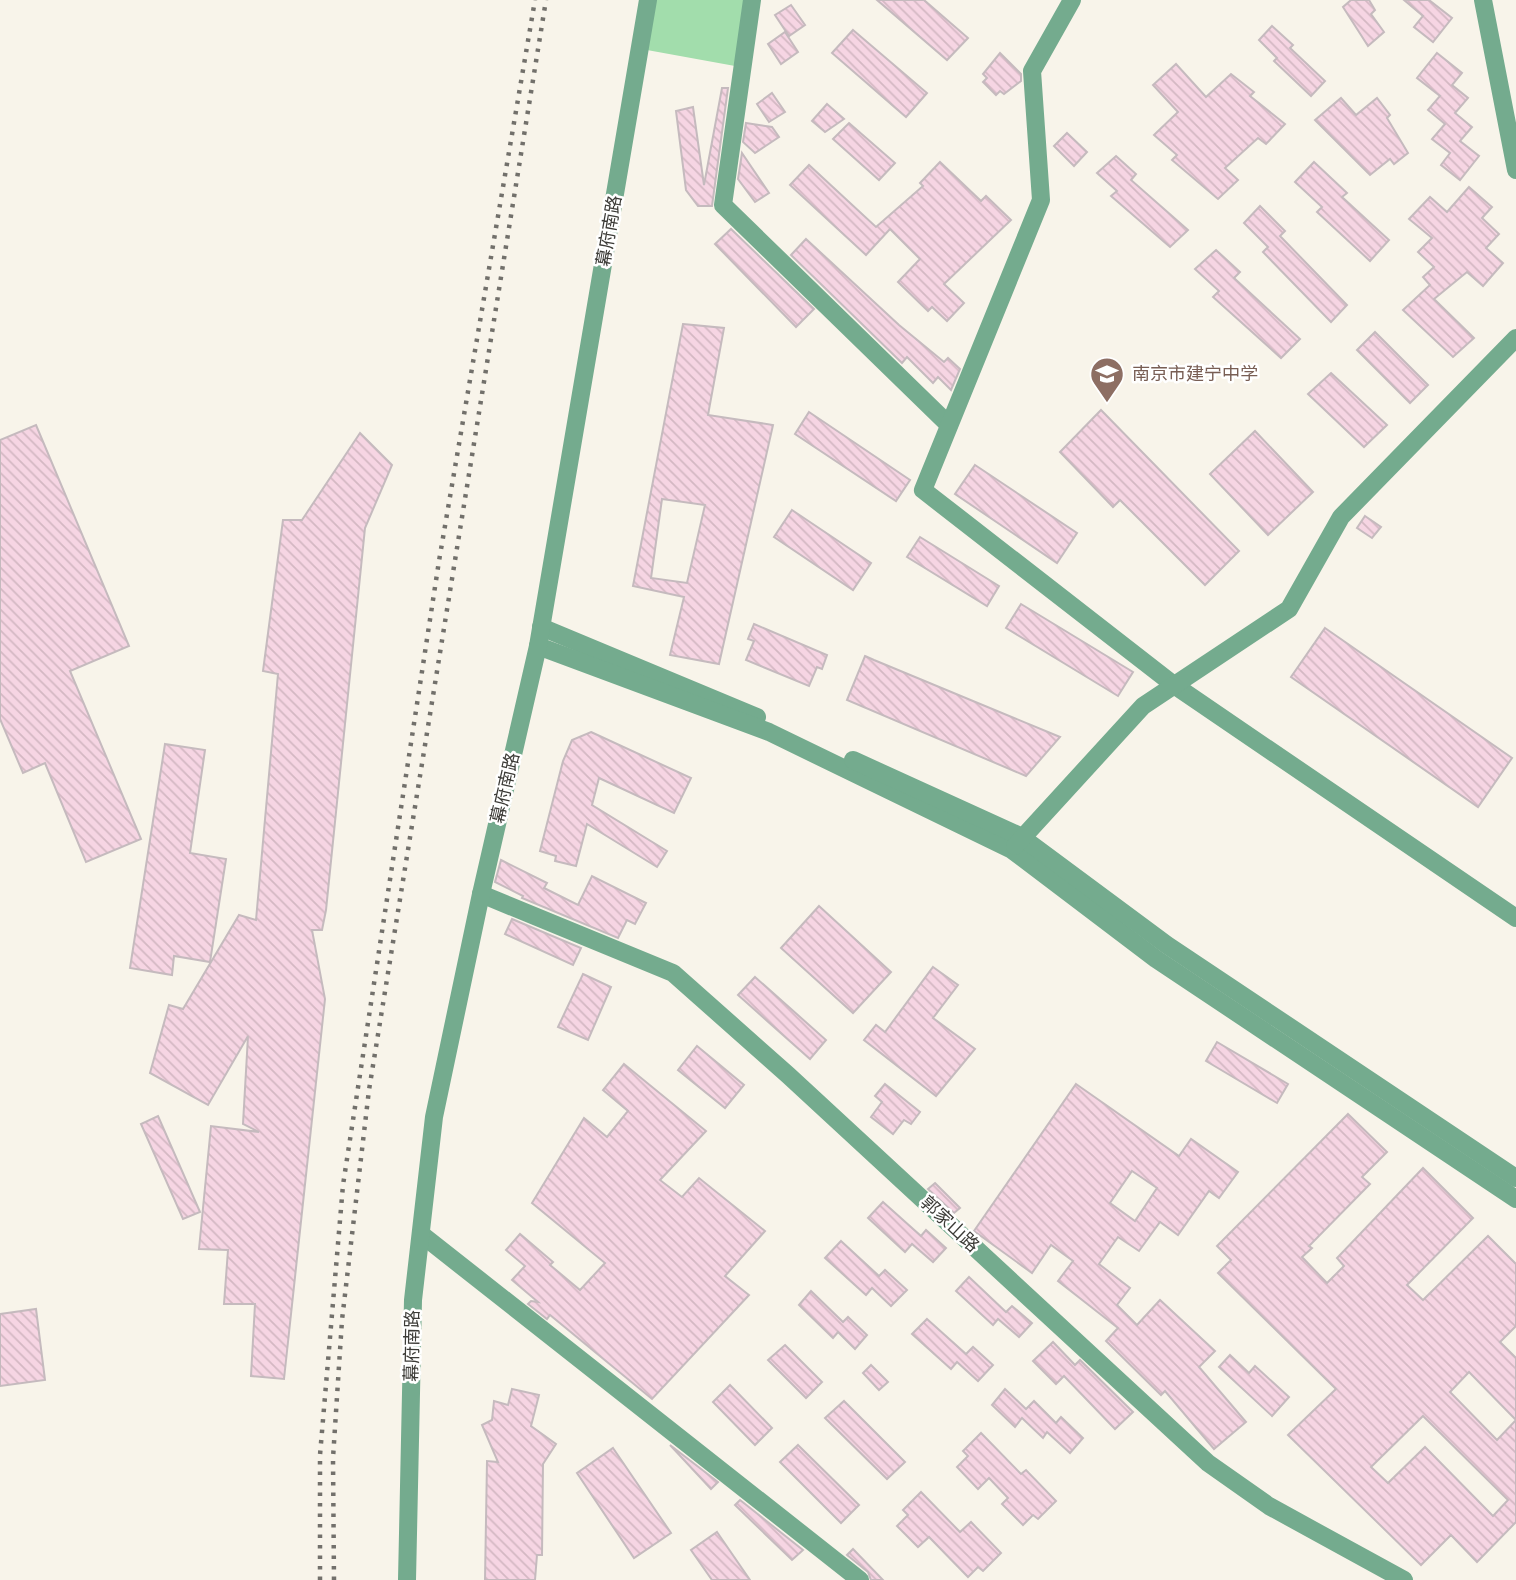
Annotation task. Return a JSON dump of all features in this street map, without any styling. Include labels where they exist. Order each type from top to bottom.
[{"type":"street","name":"幕府南路","points":[[407,1580],[413,1300],[434,1117],[481,894],[538,646],[649,0]]},
{"type":"street","points":[[752,0],[723,205],[949,425]]},
{"type":"street","points":[[1072,0],[1032,71],[1041,200],[923,490],[1174,685],[1516,918]]},
{"type":"street","points":[[1483,0],[1516,170]]},
{"type":"street","points":[[1012,850],[1143,706],[1289,609],[1341,517],[1516,339]]},
{"type":"street","points":[[541,627],[716,698],[1020,836],[1167,945],[1516,1178]]},
{"type":"street","points":[[538,646],[769,732],[1012,850],[1156,959],[1516,1199]]},
{"type":"street","name":"郭家山路","points":[[481,894],[673,973],[788,1074],[1208,1463],[1269,1506],[1404,1580]]},
{"type":"street","points":[[421,1234],[860,1580]]},
{"type":"green space","points":[[654,0],[744,0],[735,66],[647,50]]},
{"type":"building","points":[[877,0],[924,0],[968,38],[947,60]]},
{"type":"building","points":[[1351,0],[1369,0],[1375,10],[1371,14],[1384,32],[1368,46],[1343,7]]},
{"type":"building","points":[[1404,0],[1429,0],[1452,18],[1433,42],[1414,27],[1423,16]]},
{"type":"building","points":[[791,5],[805,25],[789,36],[775,15]]},
{"type":"building","points":[[1272,26],[1293,45],[1290,48],[1325,81],[1311,96],[1274,61],[1277,58],[1259,40]]},
{"type":"building","points":[[853,30],[927,93],[906,117],[832,53]]},
{"type":"building","points":[[785,32],[798,52],[781,64],[768,44]]},
{"type":"building","points":[[1000,53],[1021,74],[1021,81],[1004,94],[1000,91],[996,95],[983,82],[987,78],[983,74]]},
{"type":"building","points":[[1437,53],[1462,73],[1452,85],[1468,98],[1455,113],[1472,127],[1460,141],[1479,156],[1460,180],[1441,165],[1450,153],[1432,139],[1445,124],[1428,110],[1440,96],[1417,78]]},
{"type":"building","points":[[1176,64],[1206,97],[1231,74],[1254,92],[1250,96],[1285,124],[1266,144],[1258,138],[1225,168],[1238,180],[1218,199],[1172,160],[1177,155],[1154,135],[1178,112],[1153,85]]},
{"type":"building","points":[[722,88],[728,88],[712,206],[698,206],[686,190],[676,111],[693,107],[704,185]]},
{"type":"building","points":[[772,93],[785,112],[769,122],[757,104]]},
{"type":"building","points":[[1341,98],[1356,115],[1377,98],[1390,115],[1387,118],[1408,153],[1394,164],[1390,159],[1370,175],[1315,120]]},
{"type":"building","points":[[827,104],[844,119],[825,132],[812,121]]},
{"type":"building","points":[[746,123],[772,127],[779,137],[755,153],[743,142]]},
{"type":"building","points":[[849,123],[895,163],[879,180],[833,139]]},
{"type":"building","points":[[1067,133],[1087,152],[1074,166],[1054,146]]},
{"type":"building","points":[[742,153],[769,193],[755,202],[738,179]]},
{"type":"building","points":[[1116,156],[1136,174],[1131,180],[1188,230],[1170,247],[1111,196],[1117,191],[1097,173]]},
{"type":"building","points":[[940,162],[981,201],[986,196],[1011,220],[944,284],[964,303],[947,321],[932,307],[928,311],[898,282],[920,259],[890,229],[866,255],[790,185],[809,165],[876,227],[923,186],[920,183]]},
{"type":"building","points":[[1314,162],[1347,193],[1342,197],[1389,240],[1370,261],[1317,212],[1322,207],[1295,182]]},
{"type":"building","points":[[1469,187],[1492,207],[1482,218],[1499,234],[1486,248],[1503,263],[1483,286],[1467,272],[1434,299],[1474,338],[1453,357],[1403,310],[1430,285],[1423,277],[1434,267],[1418,252],[1432,238],[1409,219],[1430,197],[1447,212]]},
{"type":"building","points":[[1260,206],[1285,231],[1280,236],[1347,305],[1331,322],[1263,252],[1268,247],[1244,223]]},
{"type":"building","points":[[731,229],[814,309],[796,327],[715,244]]},
{"type":"building","points":[[806,239],[899,325],[944,362],[948,358],[960,369],[951,390],[938,377],[933,383],[907,357],[902,363],[791,255]]},
{"type":"building","points":[[1216,250],[1240,272],[1234,278],[1300,339],[1281,358],[1213,297],[1219,291],[1195,269]]},
{"type":"building","points":[[683,324],[724,328],[708,415],[773,425],[719,664],[670,655],[684,597],[633,586]],"holes":[[[662,499],[705,505],[687,583],[651,578]]]},
{"type":"building","points":[[1375,332],[1428,385],[1410,403],[1357,350]]},
{"type":"building","points":[[1331,373],[1387,425],[1364,447],[1308,394]]},
{"type":"building","points":[[1101,410],[1239,551],[1205,585],[1120,500],[1113,507],[1060,452]]},
{"type":"building","points":[[809,412],[910,480],[896,501],[795,434]]},
{"type":"building","points":[[36,425],[129,646],[70,671],[141,839],[86,862],[45,763],[23,773],[0,719],[0,440]]},
{"type":"building","points":[[1255,431],[1313,492],[1268,535],[1210,474]]},
{"type":"building","points":[[360,433],[392,465],[365,528],[326,910],[322,930],[312,930],[325,999],[284,1379],[251,1376],[255,1304],[224,1304],[228,1250],[199,1249],[211,1126],[259,1132],[243,1124],[248,1036],[208,1105],[150,1073],[169,1005],[183,1009],[239,915],[256,920],[278,674],[263,671],[283,520],[302,520]]},
{"type":"building","points":[[975,465],[1077,533],[1057,563],[955,494]]},
{"type":"building","points":[[792,510],[871,563],[853,590],[774,537]]},
{"type":"building","points":[[1365,516],[1381,527],[1372,538],[1357,528]]},
{"type":"building","points":[[920,537],[999,586],[987,606],[907,557]]},
{"type":"building","points":[[1021,604],[1133,672],[1118,696],[1006,628]]},
{"type":"building","points":[[754,624],[827,655],[822,669],[817,667],[809,686],[746,660],[754,641],[748,639]]},
{"type":"building","points":[[1325,628],[1512,758],[1478,807],[1291,677]]},
{"type":"building","points":[[865,656],[1060,737],[1026,776],[847,700]]},
{"type":"building","points":[[591,732],[691,778],[674,813],[599,778],[592,805],[667,851],[657,867],[587,824],[576,866],[555,861],[556,856],[540,851],[563,761],[572,740]]},
{"type":"building","points":[[165,744],[205,750],[190,853],[226,859],[210,962],[174,956],[172,975],[130,968]]},
{"type":"building","points":[[501,860],[547,883],[544,888],[578,905],[592,876],[646,903],[635,924],[627,920],[618,938],[522,898],[523,896],[495,882]]},
{"type":"building","points":[[819,906],[891,972],[853,1013],[781,948]]},
{"type":"building","points":[[512,919],[581,948],[573,965],[505,934]]},
{"type":"building","points":[[933,967],[958,985],[933,1018],[975,1049],[936,1096],[864,1040],[876,1025],[885,1032]]},
{"type":"building","points":[[583,974],[611,987],[588,1040],[558,1027]]},
{"type":"building","points":[[755,977],[826,1040],[810,1059],[738,995]]},
{"type":"building","points":[[1217,1042],[1288,1084],[1277,1103],[1206,1061]]},
{"type":"building","points":[[697,1046],[744,1085],[725,1108],[678,1070]]},
{"type":"building","points":[[624,1064],[706,1131],[660,1180],[682,1197],[699,1178],[765,1231],[725,1276],[749,1295],[652,1399],[550,1315],[547,1319],[528,1304],[531,1301],[538,1302],[512,1280],[525,1266],[506,1250],[520,1234],[553,1262],[550,1265],[580,1290],[605,1263],[532,1203],[584,1118],[607,1137],[628,1111],[603,1090]]},
{"type":"building","points":[[885,1084],[920,1112],[911,1124],[904,1120],[893,1134],[871,1117],[882,1102],[875,1096]]},
{"type":"building","points":[[1076,1084],[1179,1156],[1191,1139],[1238,1172],[1219,1198],[1209,1191],[1178,1235],[1160,1222],[1139,1251],[1118,1237],[1099,1264],[1130,1288],[1117,1305],[1137,1325],[1160,1300],[1215,1351],[1199,1367],[1246,1422],[1214,1449],[1165,1391],[1161,1395],[1106,1341],[1118,1328],[1058,1281],[1073,1261],[1051,1245],[1032,1273],[974,1231]],"holes":[[[1132,1171],[1157,1188],[1135,1221],[1110,1203]]]},
{"type":"building","points":[[1348,1114],[1387,1152],[1362,1177],[1370,1184],[1309,1246],[1312,1248],[1302,1257],[1327,1283],[1344,1266],[1337,1258],[1423,1168],[1473,1218],[1407,1285],[1423,1300],[1488,1236],[1516,1264],[1516,1326],[1500,1342],[1516,1358],[1516,1420],[1516,1522],[1477,1562],[1451,1535],[1421,1565],[1288,1435],[1336,1389],[1218,1273],[1231,1260],[1217,1246]],"holes":[[[1469,1372],[1516,1420],[1497,1440],[1450,1392]],[[1423,1416],[1508,1500],[1493,1516],[1425,1447],[1388,1483],[1371,1467]]]},
{"type":"building","points":[[158,1116],[200,1212],[183,1219],[141,1124]]},
{"type":"building","points":[[935,1183],[960,1208],[954,1213],[928,1189]]},
{"type":"building","points":[[883,1202],[921,1236],[926,1230],[946,1248],[933,1262],[912,1244],[905,1252],[868,1218]]},
{"type":"building","points":[[841,1241],[879,1276],[885,1270],[907,1290],[891,1306],[872,1288],[866,1295],[825,1258]]},
{"type":"building","points":[[969,1277],[1006,1312],[1012,1306],[1032,1323],[1019,1337],[998,1319],[993,1325],[956,1291]]},
{"type":"building","points":[[811,1291],[843,1322],[848,1317],[867,1335],[855,1349],[838,1332],[833,1338],[799,1305]]},
{"type":"building","points":[[36,1309],[45,1380],[0,1386],[0,1314]]},
{"type":"building","points":[[927,1319],[966,1354],[973,1347],[993,1365],[978,1381],[957,1362],[951,1369],[912,1334]]},
{"type":"building","points":[[1053,1342],[1075,1365],[1080,1360],[1133,1412],[1115,1429],[1064,1376],[1056,1384],[1033,1361]]},
{"type":"building","points":[[785,1345],[822,1382],[806,1398],[768,1360]]},
{"type":"building","points":[[1230,1355],[1249,1373],[1255,1366],[1289,1397],[1272,1416],[1219,1367]]},
{"type":"building","points":[[871,1365],[888,1382],[879,1390],[863,1373]]},
{"type":"building","points":[[730,1385],[772,1428],[755,1445],[713,1402]]},
{"type":"building","points":[[512,1389],[539,1395],[531,1426],[556,1444],[543,1464],[542,1555],[537,1555],[535,1580],[485,1580],[487,1461],[498,1462],[482,1425],[492,1420],[494,1401],[508,1405]]},
{"type":"building","points":[[1005,1389],[1026,1409],[1034,1401],[1056,1423],[1061,1417],[1083,1438],[1070,1453],[1047,1432],[1043,1438],[1022,1418],[1015,1427],[992,1405]]},
{"type":"building","points":[[844,1401],[905,1462],[887,1479],[825,1418]]},
{"type":"building","points":[[981,1433],[1021,1474],[1026,1470],[1056,1501],[1038,1519],[1033,1515],[1023,1525],[1002,1504],[1008,1498],[989,1478],[978,1489],[957,1467],[968,1456],[963,1451]]},
{"type":"building","points":[[670,1445],[718,1482],[711,1489]]},
{"type":"building","points":[[798,1445],[859,1505],[841,1523],[780,1462]]},
{"type":"building","points":[[613,1448],[671,1533],[634,1558],[577,1473]]},
{"type":"building","points":[[921,1492],[960,1532],[971,1522],[1001,1553],[983,1571],[978,1567],[968,1577],[929,1537],[918,1547],[897,1526],[908,1515],[903,1510]]},
{"type":"building","points":[[740,1500],[803,1550],[792,1560],[735,1505]]},
{"type":"building","points":[[717,1532],[750,1580],[712,1580],[691,1550]]},
{"type":"building","points":[[853,1549],[883,1580],[871,1580],[868,1572],[847,1555]]},
{"type":"railway","points":[[320,1580],[320,1455],[343,1185],[439,561],[535,0]]},
{"type":"railway","points":[[334,1580],[333,1458],[342,1320],[369,1090],[546,0]]},
{"type":"place","name":"南京市建宁中学","points":[[1107,404]]}]
